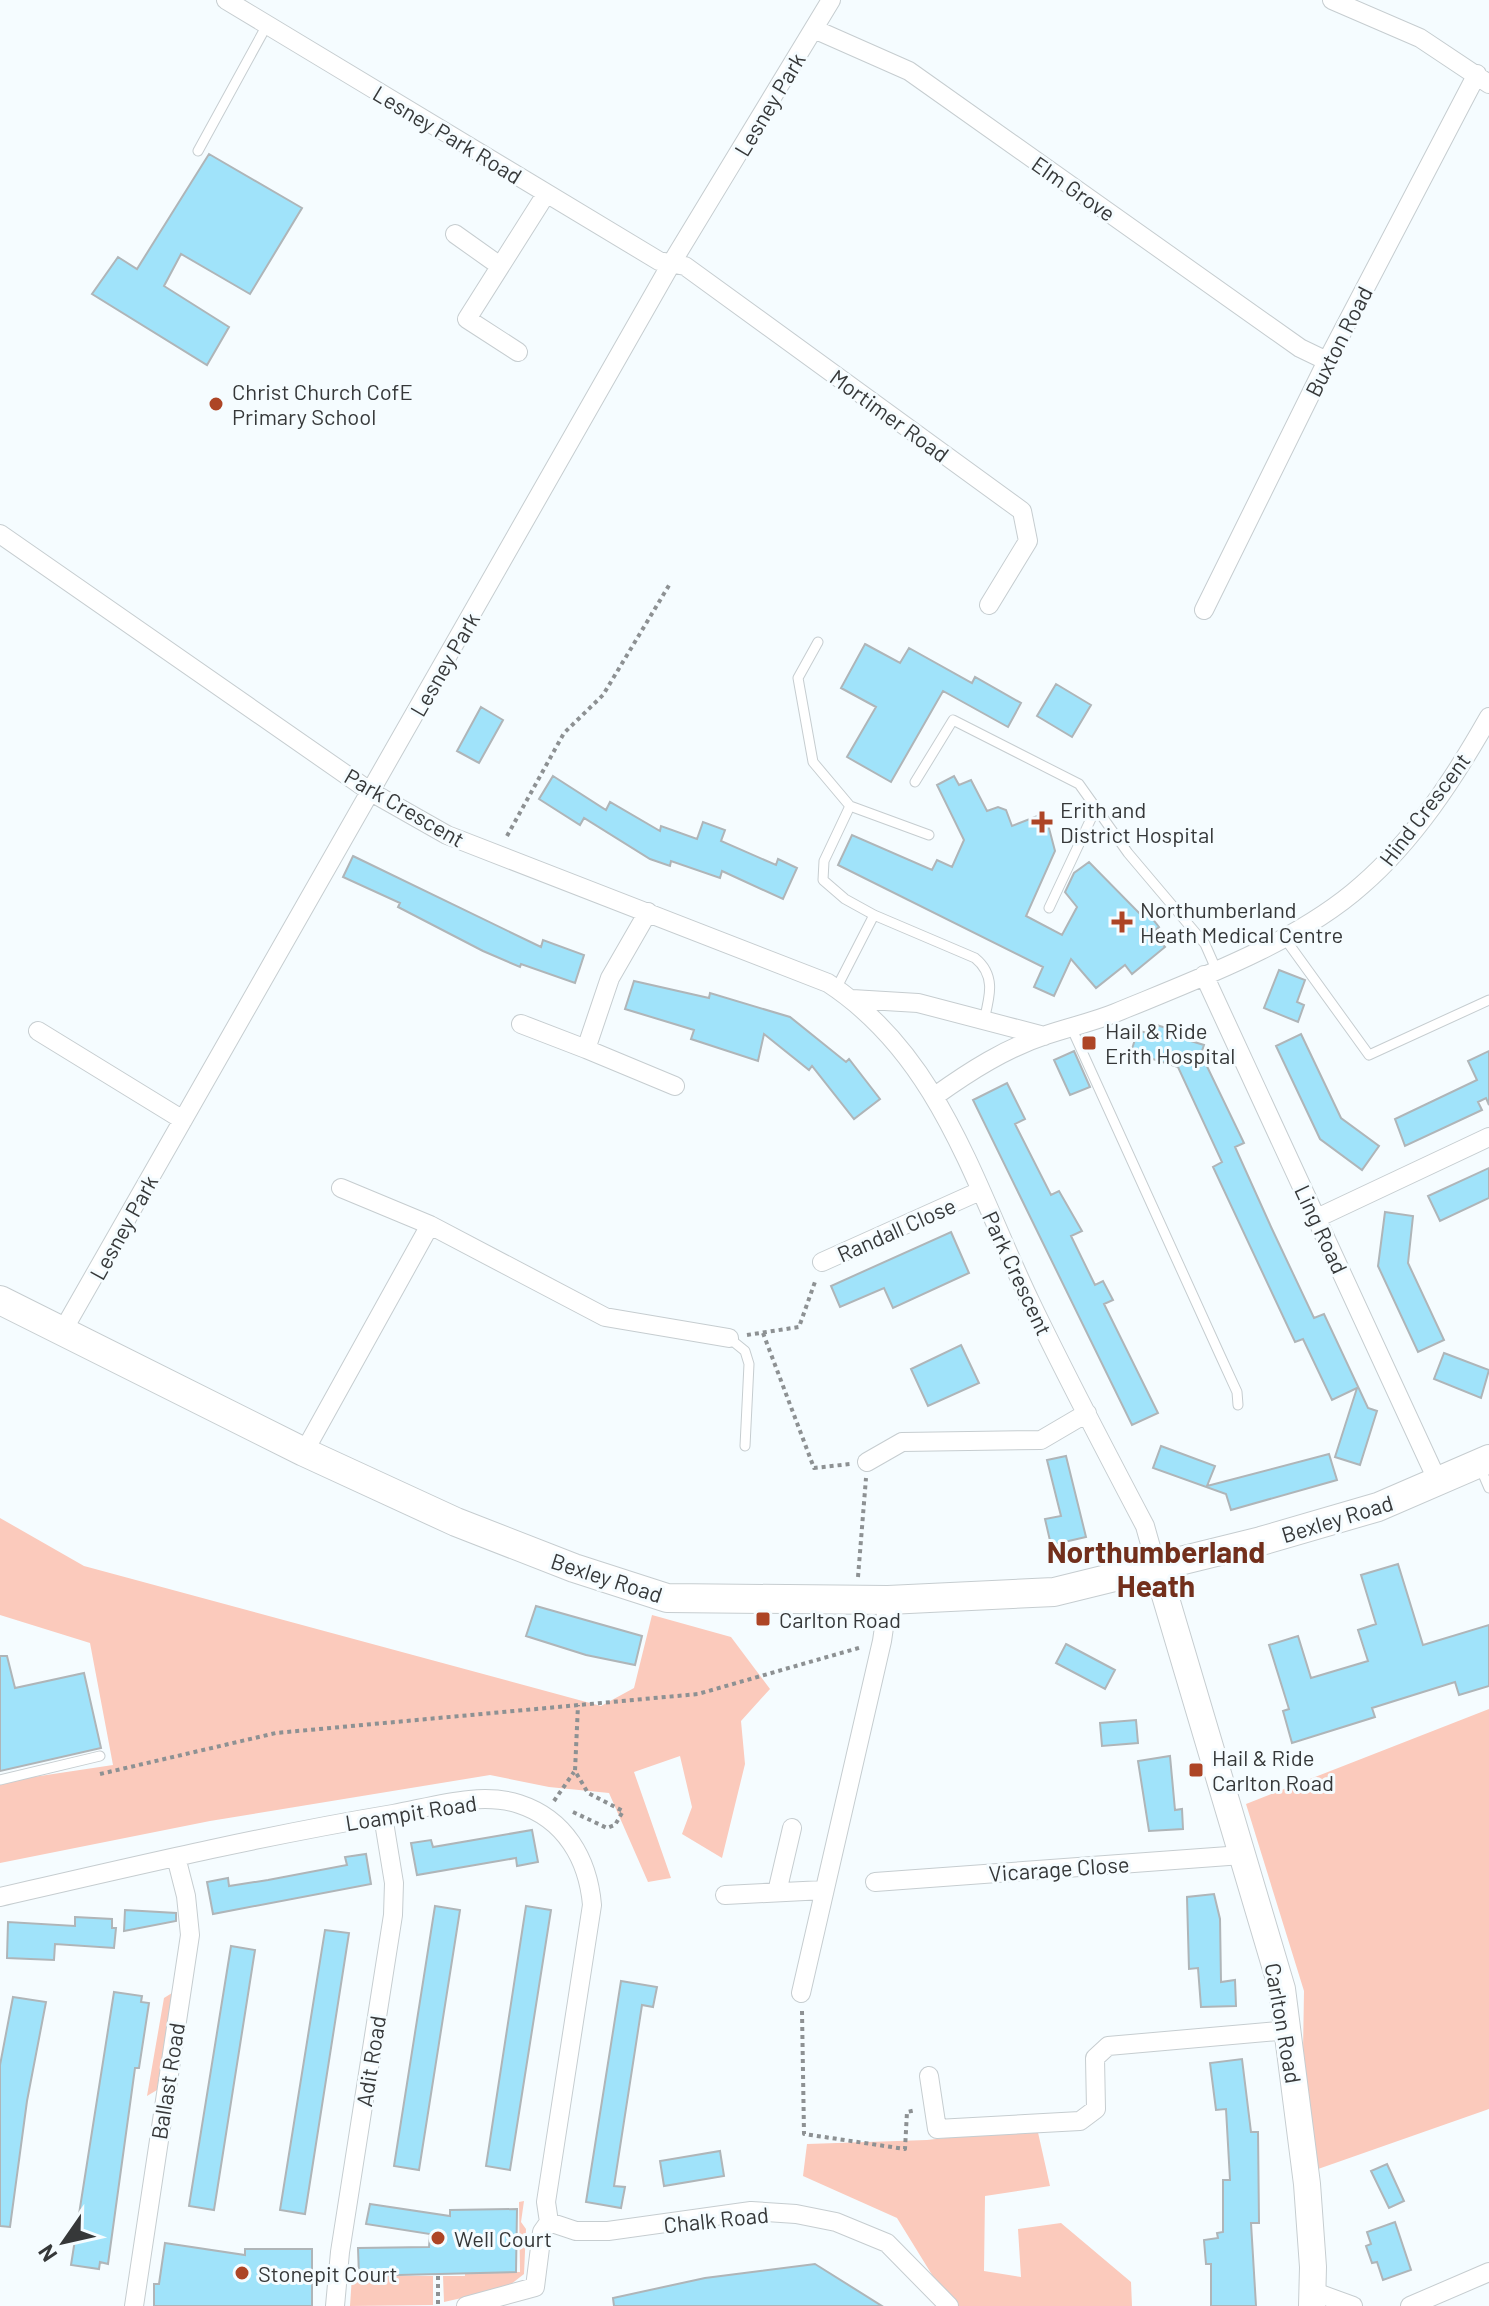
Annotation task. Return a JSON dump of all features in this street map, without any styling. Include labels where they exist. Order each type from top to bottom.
[{"type":"main road","name":"Bexley Road","points":[[0,1300],[304,1452],[456,1522],[574,1568],[667,1598],[888,1600],[1054,1592],[1313,1527],[1485,1470]]},
{"type":"street","name":"Lesney Park Road","points":[[226,0],[546,194],[659,261],[671,264]]},
{"type":"street","name":"Lesney Park","points":[[62,1332],[671,264],[831,0]]},
{"type":"street","points":[[1332,0],[1420,38],[1483,79]]},
{"type":"street","name":"Elm Grove","points":[[814,29],[909,71],[1300,348],[1327,361]]},
{"type":"street","name":"Buxton Road","points":[[1204,610],[1327,361],[1483,79]]},
{"type":"street","points":[[518,352],[467,319],[546,194]]},
{"type":"street","points":[[455,234],[500,266]]},
{"type":"street","name":"Mortimer Road","points":[[671,264],[685,266],[1022,511],[1028,541],[989,605]]},
{"type":"street","name":"Park Crescent","points":[[0,534],[371,792],[447,835],[648,912],[844,994],[918,1003],[1044,1036]]},
{"type":"street","name":"Hind Crescent","points":[[935,1096],[1000,1054],[1112,1014],[1210,972],[1283,936],[1350,894],[1398,850],[1486,728]]},
{"type":"street","points":[[586,1049],[610,978],[648,912]]},
{"type":"street","name":"Ling Road","points":[[1210,972],[1317,1218],[1439,1484]]},
{"type":"street","name":"Park Crescent","points":[[844,994],[884,1027],[935,1096],[1087,1413],[1145,1526],[1156,1565]]},
{"type":"street","points":[[521,1024],[675,1086]]},
{"type":"street","points":[[38,1031],[183,1120]]},
{"type":"street","points":[[1317,1218],[1489,1137]]},
{"type":"street","points":[[341,1188],[430,1225],[605,1317],[729,1338]]},
{"type":"street","name":"Randall Close","points":[[822,1262],[980,1191]]},
{"type":"street","points":[[304,1452],[430,1225]]},
{"type":"street","points":[[867,1462],[902,1442],[1041,1440],[1087,1413]]},
{"type":"street","name":"Carlton Road","points":[[1156,1565],[1282,1989],[1290,2030],[1307,2184],[1312,2298]]},
{"type":"street","points":[[801,1993],[882,1641],[888,1600]]},
{"type":"street","name":"Loampit Road","points":[[0,1897],[176,1857],[383,1816],[488,1800],[517,1803],[544,1816],[577,1850],[586,1867],[592,1905],[546,2202],[549,2222],[542,2232],[535,2287],[466,2306]]},
{"type":"street","name":"Adit Road","points":[[335,2306],[340,2252],[393,1915],[394,1883],[383,1816]]},
{"type":"street","points":[[777,1892],[792,1828]]},
{"type":"street","name":"Vicarage Close","points":[[875,1882],[1242,1855]]},
{"type":"street","name":"Ballast Road","points":[[134,2306],[190,1935],[176,1857]]},
{"type":"street","points":[[725,1895],[824,1890]]},
{"type":"street","points":[[929,2076],[937,2129],[1080,2121],[1096,2109],[1095,2058],[1108,2046],[1290,2030]]},
{"type":"street","name":"Chalk Road","points":[[549,2222],[576,2231],[608,2231],[751,2211],[796,2214],[836,2222],[887,2243],[949,2306]]},
{"type":"street","points":[[1410,2306],[1489,2272]]},
{"type":"street","points":[[1312,2298],[1353,2306]]},
{"type":"lane","points":[[198,151],[267,25]]},
{"type":"lane","points":[[818,642],[798,678],[813,762],[850,806],[929,835]]},
{"type":"lane","points":[[915,782],[953,720],[1079,784],[1205,944],[1210,972]]},
{"type":"lane","points":[[850,806],[824,861],[823,880],[845,899],[874,915],[975,958],[984,965],[990,981],[984,1020]]},
{"type":"lane","points":[[1049,908],[1096,808]]},
{"type":"lane","points":[[844,994],[874,915]]},
{"type":"lane","points":[[1283,936],[1369,1055],[1489,1000]]},
{"type":"lane","points":[[1071,1027],[1226,1367],[1237,1392],[1238,1405]]},
{"type":"lane","points":[[729,1338],[745,1351],[749,1364],[745,1446]]},
{"type":"lane","points":[[0,1780],[100,1756]]},
{"type":"path","points":[[497,856],[564,733],[603,695],[671,582]]},
{"type":"path","name":"Randall Close","points":[[822,1262],[799,1327],[763,1333],[814,1468],[867,1462]]},
{"type":"path","points":[[854,1599],[862,1551],[867,1462]]},
{"type":"path","points":[[92,1776],[276,1733],[698,1694],[882,1641]]},
{"type":"path","points":[[544,1816],[575,1771],[578,1705]]},
{"type":"path","points":[[564,1808],[607,1828],[615,1825],[623,1811],[588,1793],[575,1771]]},
{"type":"path","points":[[801,1993],[804,2134],[905,2149],[907,2112],[934,2106]]},
{"type":"path","points":[[438,2276],[438,2306]]},
{"type":"shaded area","points":[[0,1518],[84,1566],[601,1706],[634,1688],[652,1615],[731,1637],[770,1689],[741,1721],[745,1764],[722,1858],[682,1834],[692,1807],[680,1756],[634,1772],[671,1878],[648,1882],[609,1793],[549,1787],[490,1775],[210,1821],[0,1863],[0,1782],[113,1765],[90,1643],[0,1615]]},
{"type":"shaded area","points":[[1489,1709],[1489,2109],[1301,2175],[1304,1991],[1246,1804]]},
{"type":"shaded area","points":[[172,1993],[157,2090],[147,2096],[164,1998]]},
{"type":"shaded area","points":[[1037,2128],[1050,2186],[985,2196],[984,2271],[1021,2277],[1018,2229],[1061,2223],[1131,2282],[1132,2306],[958,2306],[942,2291],[897,2218],[803,2176],[807,2144],[927,2140]]},
{"type":"shaded area","points":[[524,2201],[521,2222],[526,2229],[524,2274],[506,2288],[444,2302],[443,2276],[465,2276],[465,2271],[520,2272],[519,2202]]},
{"type":"shaded area","points":[[352,2276],[433,2276],[433,2305],[350,2306]]},
{"type":"building","points":[[209,154],[302,208],[250,294],[181,254],[164,286],[229,327],[207,365],[92,294],[118,257],[137,269]]},
{"type":"building","points":[[865,644],[900,663],[909,648],[972,683],[975,677],[1021,703],[1008,727],[943,691],[891,782],[847,757],[876,707],[841,688]]},
{"type":"building","points":[[1056,684],[1091,705],[1072,737],[1037,716]]},
{"type":"building","points":[[481,707],[503,720],[479,763],[457,751]]},
{"type":"building","points":[[553,776],[606,810],[610,802],[660,831],[661,826],[697,839],[703,822],[725,830],[721,841],[776,865],[778,859],[797,868],[783,899],[722,871],[720,878],[671,861],[670,866],[650,859],[584,818],[580,825],[539,799]]},
{"type":"building","name":"Erith and District Hospital","points":[[954,776],[959,785],[971,780],[987,811],[998,807],[1006,810],[1012,826],[1045,813],[1055,851],[1026,916],[1062,935],[1077,907],[1065,892],[1074,873],[1089,862],[1142,916],[1147,912],[1159,927],[1154,931],[1155,936],[1165,947],[1132,974],[1125,965],[1096,988],[1071,959],[1054,996],[1034,987],[1043,967],[838,865],[852,835],[932,870],[937,860],[952,867],[964,840],[937,785]]},
{"type":"building","points":[[353,856],[541,947],[543,940],[584,955],[575,983],[521,964],[520,967],[483,951],[398,907],[400,903],[343,877]]},
{"type":"building","points":[[1279,970],[1305,980],[1297,1002],[1304,1005],[1298,1022],[1264,1008]]},
{"type":"building","points":[[634,981],[709,998],[710,993],[790,1017],[846,1062],[849,1059],[880,1099],[854,1119],[812,1066],[809,1070],[764,1034],[758,1061],[691,1039],[694,1030],[625,1009]]},
{"type":"building","points":[[1153,1024],[1193,1036],[1191,1041],[1204,1045],[1201,1054],[1244,1143],[1235,1147],[1314,1318],[1324,1314],[1368,1408],[1377,1411],[1360,1465],[1335,1457],[1357,1388],[1332,1400],[1303,1339],[1295,1342],[1213,1167],[1222,1162],[1178,1067],[1131,1052],[1138,1030],[1149,1034]]},
{"type":"building","points":[[1301,1034],[1341,1118],[1379,1146],[1362,1170],[1320,1139],[1276,1046]]},
{"type":"building","points":[[1074,1051],[1090,1087],[1070,1095],[1054,1060]]},
{"type":"building","points":[[1489,1051],[1489,1105],[1486,1098],[1478,1102],[1482,1110],[1405,1146],[1395,1119],[1477,1080],[1468,1061]]},
{"type":"building","points":[[1007,1083],[1025,1119],[1015,1124],[1051,1195],[1059,1191],[1082,1231],[1071,1236],[1095,1285],[1103,1281],[1113,1300],[1104,1304],[1158,1413],[1132,1425],[973,1100]]},
{"type":"building","points":[[1489,1168],[1489,1198],[1440,1221],[1428,1196]]},
{"type":"building","points":[[1385,1212],[1413,1216],[1408,1263],[1444,1340],[1418,1352],[1378,1266]]},
{"type":"building","points":[[951,1232],[969,1273],[893,1308],[884,1288],[840,1307],[831,1286]]},
{"type":"building","points":[[961,1345],[979,1383],[928,1406],[911,1369]]},
{"type":"building","points":[[1444,1353],[1489,1370],[1481,1398],[1434,1379]]},
{"type":"building","points":[[1161,1446],[1215,1466],[1207,1486],[1329,1454],[1337,1480],[1231,1510],[1226,1494],[1153,1468]]},
{"type":"building","points":[[1066,1456],[1086,1537],[1051,1545],[1045,1519],[1061,1516],[1047,1460]]},
{"type":"building","points":[[1398,1564],[1423,1645],[1489,1625],[1489,1686],[1459,1695],[1455,1682],[1372,1708],[1375,1717],[1292,1743],[1283,1711],[1289,1709],[1269,1645],[1298,1636],[1311,1678],[1368,1661],[1358,1630],[1376,1624],[1361,1575]]},
{"type":"building","points":[[536,1606],[642,1636],[635,1665],[586,1655],[526,1636]]},
{"type":"building","points":[[1066,1644],[1115,1670],[1105,1689],[1056,1663]]},
{"type":"building","points":[[0,1656],[7,1656],[15,1688],[84,1673],[101,1748],[0,1771]]},
{"type":"building","points":[[1136,1720],[1138,1743],[1102,1746],[1100,1723]]},
{"type":"building","points":[[1170,1756],[1175,1810],[1182,1809],[1183,1829],[1149,1831],[1138,1761]]},
{"type":"building","points":[[532,1830],[538,1862],[517,1866],[516,1858],[417,1875],[411,1843],[431,1840],[433,1847]]},
{"type":"building","points":[[366,1854],[371,1884],[213,1914],[207,1882],[228,1878],[229,1886],[268,1880],[347,1865],[345,1857]]},
{"type":"building","points":[[1214,1894],[1220,1919],[1221,1982],[1235,1980],[1236,2006],[1201,2007],[1198,1968],[1189,1969],[1187,1897]]},
{"type":"building","points":[[435,1906],[460,1910],[419,2170],[394,2166]]},
{"type":"building","points":[[526,1906],[551,1910],[510,2170],[486,2166]]},
{"type":"building","points":[[125,1910],[176,1913],[176,1921],[124,1931]]},
{"type":"building","points":[[75,1917],[112,1919],[112,1928],[116,1928],[114,1948],[55,1944],[54,1960],[7,1958],[8,1922],[75,1926]]},
{"type":"building","points":[[325,1930],[349,1933],[305,2214],[280,2210]]},
{"type":"building","points":[[231,1946],[255,1950],[214,2210],[189,2206]]},
{"type":"building","points":[[621,1981],[657,1987],[653,2007],[642,2005],[614,2186],[625,2187],[621,2208],[586,2202]]},
{"type":"building","points":[[114,1992],[142,1996],[141,2002],[149,2003],[139,2068],[135,2068],[108,2264],[100,2262],[99,2269],[71,2265]]},
{"type":"building","points":[[13,1997],[46,2002],[27,2101],[10,2227],[0,2226],[0,2065]]},
{"type":"building","points":[[1242,2059],[1251,2132],[1258,2132],[1259,2223],[1251,2223],[1256,2306],[1211,2306],[1211,2264],[1206,2264],[1204,2240],[1218,2238],[1217,2233],[1223,2232],[1223,2180],[1230,2180],[1226,2109],[1216,2110],[1210,2063]]},
{"type":"building","points":[[720,2151],[724,2176],[664,2186],[660,2161]]},
{"type":"building","points":[[1387,2164],[1404,2201],[1389,2208],[1371,2171]]},
{"type":"building","name":"Well Court","points":[[370,2204],[450,2216],[450,2210],[517,2209],[516,2272],[359,2276],[358,2248],[429,2247],[430,2234],[366,2224]]},
{"type":"building","points":[[1395,2222],[1411,2270],[1383,2280],[1377,2262],[1372,2263],[1366,2246],[1371,2244],[1367,2232]]},
{"type":"building","name":"Stonepit Court","points":[[165,2243],[245,2255],[245,2249],[312,2249],[312,2306],[154,2306],[154,2284],[159,2284]]},
{"type":"building","points":[[815,2264],[882,2306],[614,2306],[613,2298],[705,2278]]},
{"type":"place","name":"Christ Church CofE Primary School","points":[[216,404]]},
{"type":"place","name":"Erith and District Hospital","points":[[1042,822]]},
{"type":"place","name":"Northumberland Heath Medical Centre","points":[[1122,922]]},
{"type":"place","name":"Hail & Ride Erith Hospital","points":[[1089,1043]]},
{"type":"place","name":"Carlton Road","points":[[763,1619]]},
{"type":"place","name":"Hail & Ride Carlton Road","points":[[1196,1770]]},
{"type":"place","name":"Well Court","points":[[438,2238]]},
{"type":"place","name":"Stonepit Court","points":[[242,2273]]},
{"type":"district","name":"Northumberland Heath","points":[[1156,1568]]}]
